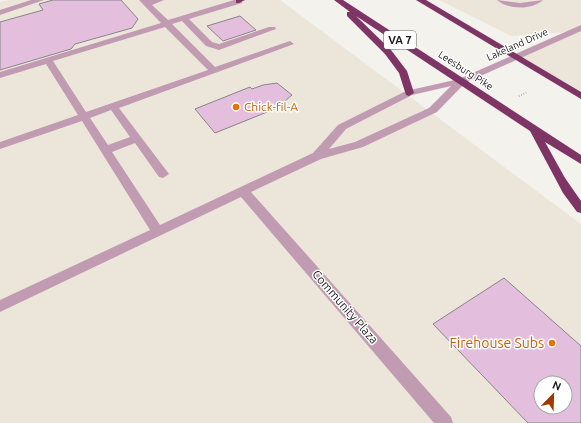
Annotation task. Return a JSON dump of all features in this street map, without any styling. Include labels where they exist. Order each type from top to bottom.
[{"type":"highway","name":"Leesburg Pike","points":[[338,0],[581,160]]},
{"type":"highway","points":[[338,0],[388,52],[404,73],[409,94]]},
{"type":"highway","points":[[420,0],[581,96]]},
{"type":"highway","points":[[533,128],[556,175],[570,197],[581,209]]},
{"type":"street","points":[[0,13],[10,8],[40,0]]},
{"type":"street","points":[[145,2],[160,0]]},
{"type":"street","points":[[0,75],[240,0]]},
{"type":"street","points":[[501,0],[507,3],[525,6],[539,0]]},
{"type":"street","points":[[145,2],[214,71]]},
{"type":"street","points":[[183,18],[209,44],[219,47],[272,29]]},
{"type":"street","name":"Lakeland Drive","points":[[462,81],[514,56],[581,28]]},
{"type":"street","points":[[570,32],[581,38]]},
{"type":"street","points":[[0,146],[290,44]]},
{"type":"street","points":[[48,60],[158,232]]},
{"type":"street","points":[[317,156],[342,127],[409,94],[462,81]]},
{"type":"street","points":[[0,306],[244,192],[317,156],[359,145],[433,110],[462,81]]},
{"type":"street","points":[[113,106],[163,174]]},
{"type":"street","points":[[106,150],[136,138]]},
{"type":"street","name":"Community Plaza","points":[[244,192],[445,423]]},
{"type":"path","points":[[519,96],[528,92]]},
{"type":"shaded area","points":[[8,0],[280,0],[581,224],[581,423],[0,423],[0,2]]},
{"type":"shaded area","points":[[439,0],[581,0],[581,96],[513,57],[569,32],[511,36]]},
{"type":"building","points":[[53,0],[121,0],[138,19],[132,28],[75,44],[71,49],[0,70],[0,22],[43,10],[39,4]]},
{"type":"building","points":[[240,16],[256,30],[223,41],[207,26]]},
{"type":"building","name":"Chick-fil-A","points":[[277,83],[292,95],[277,108],[215,133],[195,109],[250,87],[252,89],[263,85]]},
{"type":"building","points":[[504,278],[581,346],[581,423],[528,423],[433,324]]},
{"type":"place","name":"Chick-fil-A","points":[[236,107]]},
{"type":"place","name":"Firehouse Subs","points":[[552,343]]}]
